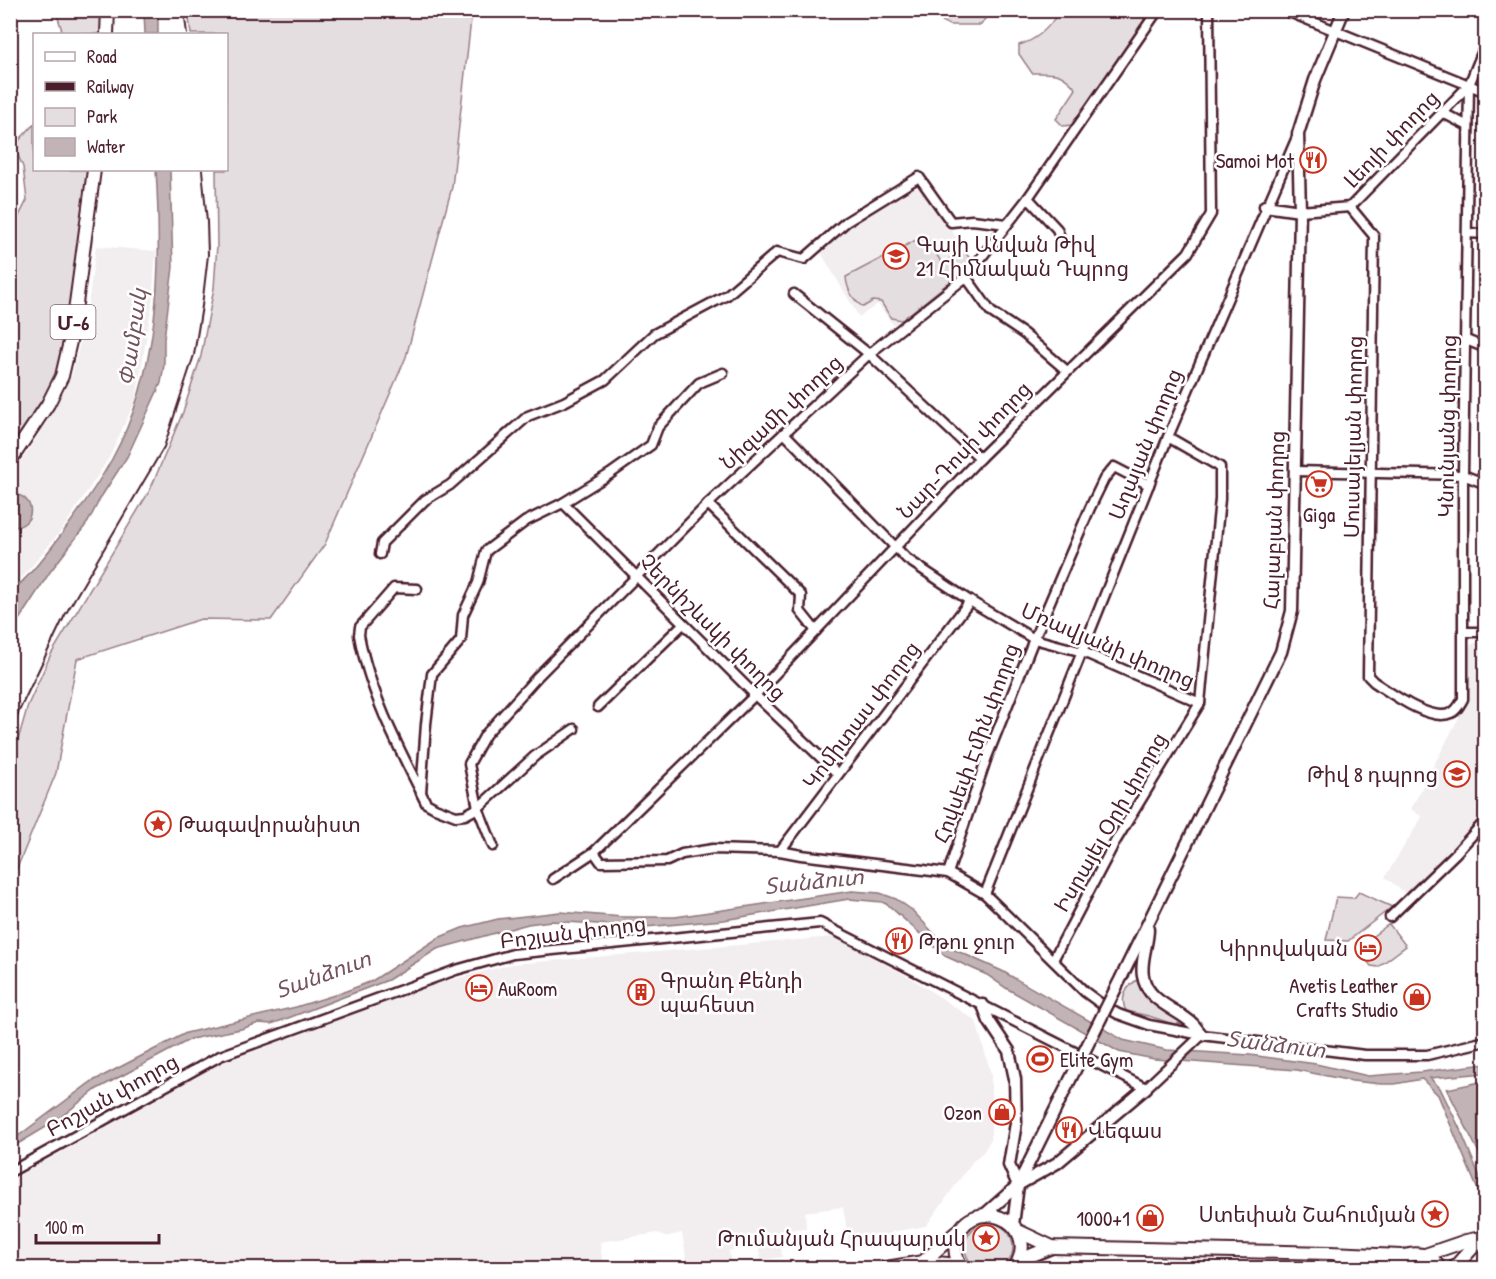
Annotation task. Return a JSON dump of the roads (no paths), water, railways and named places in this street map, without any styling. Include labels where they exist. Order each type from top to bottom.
[{"type":"highway","points":[[107,33],[108,10]]},
{"type":"highway","name":"Մ-6","points":[[10,461],[48,404],[62,376],[68,355],[94,171]]},
{"type":"highway","points":[[923,1262],[969,1221],[984,1215],[997,1215],[1015,1228],[1052,1247],[1401,1256],[1411,1254],[1431,1260],[1438,1269]]},
{"type":"highway","points":[[885,1269],[923,1262],[961,1267],[955,1246],[962,1228]]},
{"type":"highway","points":[[1015,1228],[1022,1245],[1018,1264]]},
{"type":"highway","points":[[1422,1256],[1485,1237]]},
{"type":"highway","points":[[1454,1269],[1485,1237]]},
{"type":"highway","points":[[1018,1264],[1052,1247]]},
{"type":"highway","points":[[1336,1254],[1353,1269]]},
{"type":"highway","points":[[1384,1269],[1401,1256]]},
{"type":"main road","name":"Աղայան փողոց","points":[[1298,134],[1316,80],[1344,10]]},
{"type":"main road","name":"Հալաբյան փողոց","points":[[1018,1185],[1281,652],[1292,611],[1300,211],[1298,134]]},
{"type":"main road","points":[[1266,206],[1300,211]]},
{"type":"main road","points":[[1149,922],[1143,970],[1146,984],[1160,1001],[1192,1023],[1202,1035]]},
{"type":"main road","points":[[983,1005],[989,1021],[1009,1051],[1015,1079],[1016,1123],[1009,1166],[1018,1185],[1015,1228]]},
{"type":"main road","points":[[984,1215],[1018,1185],[1057,1163],[1146,1088]]},
{"type":"street","name":"Նիզամի փողոց","points":[[493,846],[478,808],[469,764],[485,735],[538,675],[708,504],[869,354],[966,277],[1028,198],[1158,10]]},
{"type":"street","name":"Նար-Դոսի փողոց","points":[[594,852],[755,696],[980,459],[1188,253],[1212,214],[1209,10]]},
{"type":"street","points":[[1284,10],[1485,92]]},
{"type":"street","name":"Կնունյանց փողոց","points":[[1368,676],[1374,682],[1427,713],[1442,715],[1451,713],[1463,699],[1463,475],[1469,85],[1485,43]]},
{"type":"street","name":"Լեոյի փողոց","points":[[1300,211],[1350,207],[1469,85]]},
{"type":"street","points":[[1441,112],[1468,126]]},
{"type":"street","name":"Աղայան փողոց","points":[[985,894],[1168,437],[1298,134]]},
{"type":"street","points":[[380,554],[382,543],[425,500],[450,485],[528,416],[564,402],[605,380],[654,334],[727,295],[777,252],[804,259],[846,222],[919,177],[951,222],[972,220],[1008,224]]},
{"type":"street","points":[[1028,198],[1057,229],[1062,243]]},
{"type":"street","name":"Մուսայելյան փողոց","points":[[1350,207],[1374,236],[1368,676]]},
{"type":"street","points":[[1467,233],[1485,234]]},
{"type":"street","points":[[966,277],[991,312],[1024,334],[1067,371]]},
{"type":"street","points":[[794,294],[869,354],[980,459]]},
{"type":"street","points":[[1466,340],[1485,348]]},
{"type":"street","points":[[421,793],[432,674],[461,640],[463,615],[478,583],[486,551],[526,520],[563,503],[651,445],[658,427],[699,382],[723,373]]},
{"type":"street","name":"Մռավյանի փողոց","points":[[784,433],[907,559],[970,602],[1034,639],[1083,652],[1200,704]]},
{"type":"street","points":[[1168,437],[1220,467],[1220,500],[1200,704]]},
{"type":"street","name":"Հովսեփ Էմին փողոց","points":[[948,873],[987,757],[1034,639],[1108,472],[1114,467],[1149,485]]},
{"type":"street","points":[[1296,471],[1463,475],[1485,484]]},
{"type":"street","name":"Չերնիշևսկի փողոց","points":[[563,503],[755,696],[838,774]]},
{"type":"street","points":[[708,504],[801,595],[800,611],[816,631]]},
{"type":"street","points":[[417,589],[394,588],[360,627],[359,635],[376,693],[426,803],[456,816],[465,815],[478,808],[535,756],[574,729]]},
{"type":"street","name":"Կոմիտաս փողոց","points":[[780,851],[970,602]]},
{"type":"street","points":[[598,707],[683,624]]},
{"type":"street","points":[[1464,632],[1485,632]]},
{"type":"street","name":"Իսրայել Օրի փողոց","points":[[1053,960],[1115,842],[1200,704]]},
{"type":"street","points":[[1389,917],[1425,885],[1485,820]]},
{"type":"street","points":[[553,879],[594,852],[601,862],[667,861],[682,854],[713,849],[780,851],[948,873],[985,894],[1085,992],[1118,1014],[1149,1025],[1202,1035],[1365,1055],[1427,1055],[1485,1041]]},
{"type":"street","name":"Բոշյան փողոց","points":[[10,1172],[220,1056],[407,986],[513,954],[819,923],[1146,1088]]},
{"type":"street","points":[[1146,1088],[1189,1050],[1202,1035]]},
{"type":"water","points":[[144,11],[158,11],[158,33],[145,33]]},
{"type":"water","points":[[156,171],[170,171],[173,267],[161,383],[127,457],[88,522],[50,572],[11,632],[9,607],[16,588],[58,540],[81,508],[112,459],[128,426],[149,355],[157,281]]},
{"type":"water","points":[[11,494],[20,495],[29,505],[29,517],[20,526],[11,527]]},
{"type":"water","points":[[852,891],[880,893],[896,899],[912,910],[940,940],[953,949],[1002,971],[1123,1040],[1167,1050],[1250,1055],[1316,1064],[1368,1076],[1485,1064],[1485,1073],[1430,1078],[1440,1088],[1459,1127],[1485,1189],[1485,1207],[1438,1095],[1422,1079],[1381,1084],[1352,1081],[1297,1070],[1154,1059],[1119,1052],[987,975],[945,956],[888,905],[882,902],[849,899],[724,920],[645,927],[551,921],[528,924],[437,949],[388,980],[283,1020],[271,1024],[259,1023],[191,1039],[97,1089],[53,1123],[11,1148],[10,1142],[91,1082],[186,1033],[296,1007],[341,993],[372,981],[438,938],[462,928],[498,919],[560,912],[623,917],[675,917]]},
{"type":"water","points":[[1486,1081],[1485,1165],[1447,1089]]},
{"type":"railway","points":[[184,10],[187,33]]},
{"type":"railway","points":[[10,742],[19,711],[65,615],[164,447],[194,355],[202,306],[208,255],[202,171]]},
{"type":"place","name":"Samoi Mot","points":[[1313,160]]},
{"type":"place","name":"Գայի Անվան Թիվ 21 Հիմնական Դպրոց","points":[[896,256]]},
{"type":"place","name":"Giga","points":[[1319,484]]},
{"type":"place","name":"Թիվ 8 դպրոց","points":[[1457,774]]},
{"type":"place","name":"Թագավորանիստ","points":[[158,824]]},
{"type":"place","name":"Թթու ջուր","points":[[899,941]]},
{"type":"place","name":"Կիրովական","points":[[1368,948]]},
{"type":"place","name":"AuRoom","points":[[479,988]]},
{"type":"place","name":"Գրանդ Քենդի պահեստ","points":[[641,992]]},
{"type":"place","name":"Avetis Leather Crafts Studio","points":[[1417,997]]},
{"type":"place","name":"Elite Gym","points":[[1040,1059]]},
{"type":"place","name":"Ozon","points":[[1002,1112]]},
{"type":"place","name":"Վեգաս","points":[[1069,1130]]},
{"type":"place","name":"Ստեփան Շահումյան","points":[[1435,1214]]},
{"type":"place","name":"1000+1","points":[[1150,1218]]},
{"type":"place","name":"Թումանյան Հրապարակ","points":[[986,1238]]},
{"type":"water label","name":"Փամբակ","points":[[132,337]]},
{"type":"water label","name":"Տանձուտ","points":[[814,881]]},
{"type":"water label","name":"Տանձուտ","points":[[323,974]]},
{"type":"water label","name":"Տանձուտ","points":[[1276,1044]]}]
